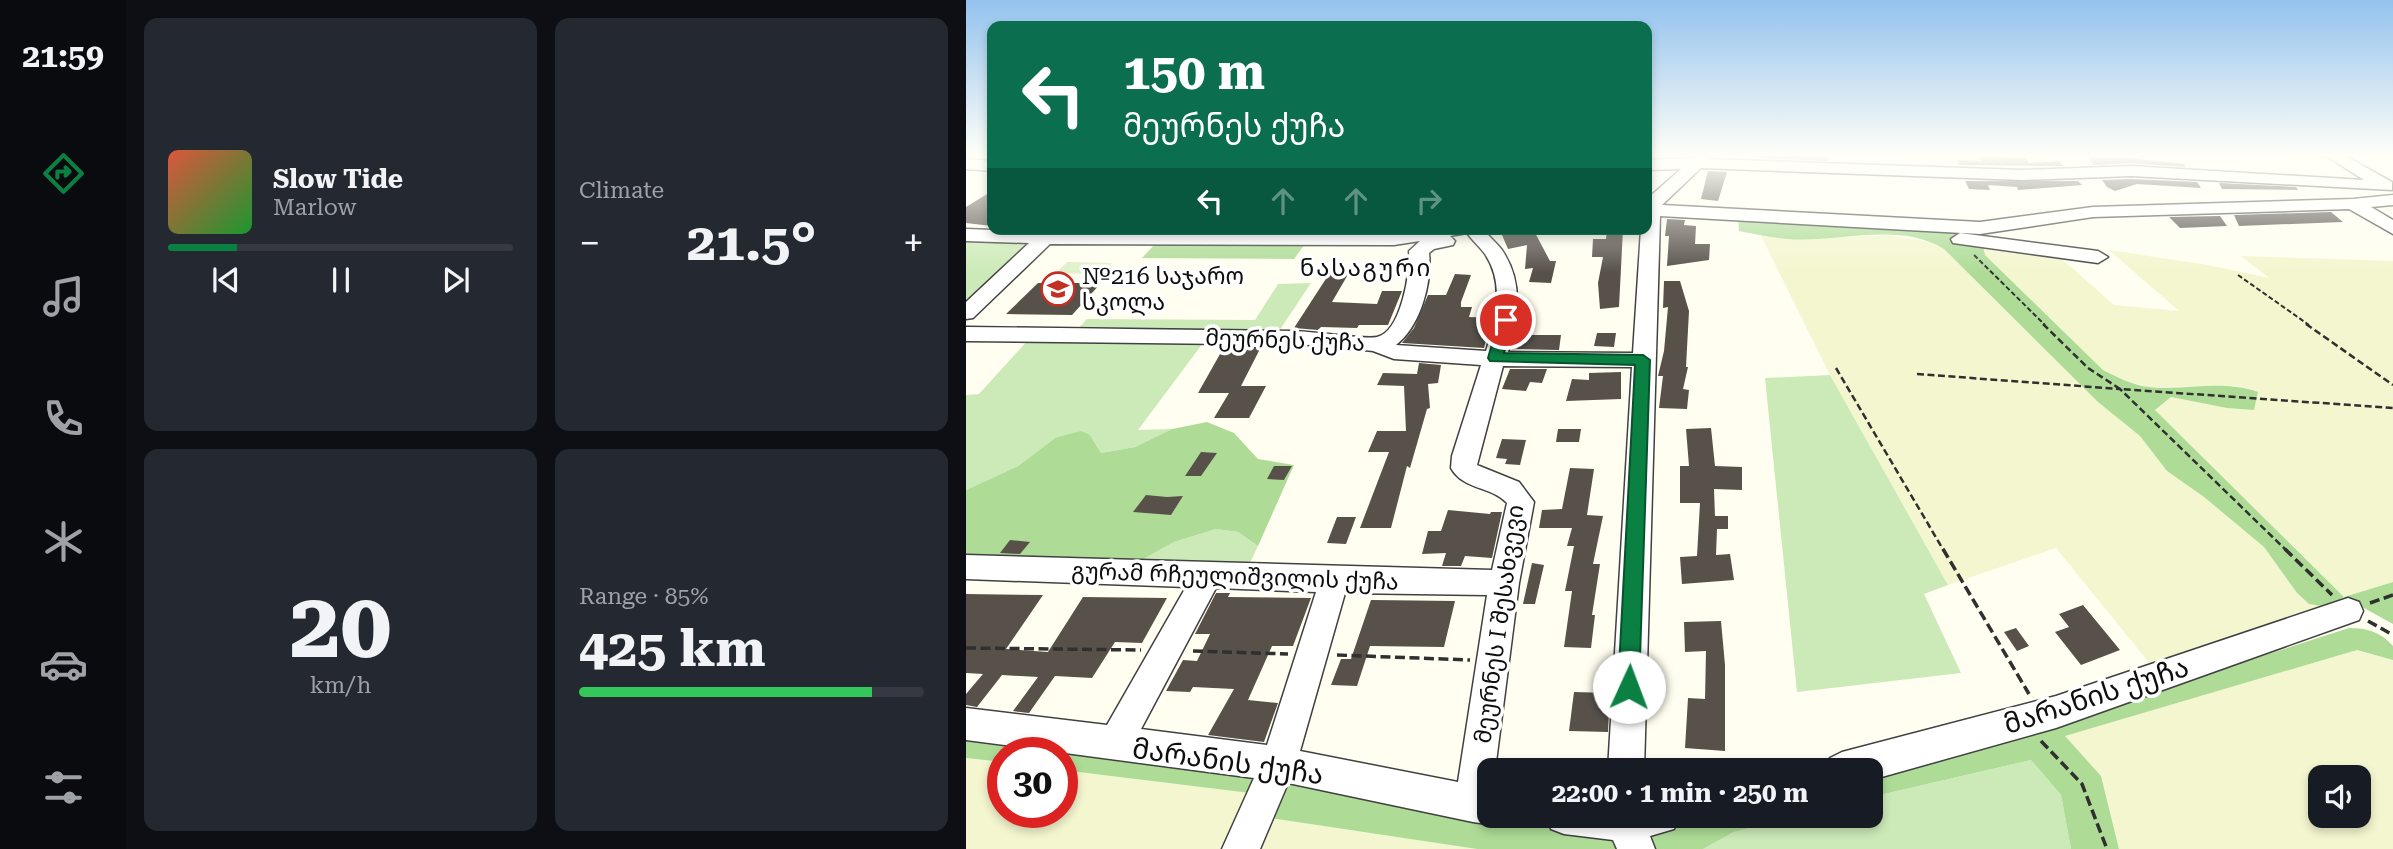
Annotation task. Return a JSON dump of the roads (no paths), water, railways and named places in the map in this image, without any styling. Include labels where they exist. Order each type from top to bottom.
[{"type":"street","points":[[1953,233],[2093,212],[2353,204],[2383,195]]},
{"type":"street","points":[[2353,204],[2393,228]]},
{"type":"street","points":[[1652,206],[1953,233],[2098,257]]},
{"type":"street","points":[[966,235],[987,234]]},
{"type":"street","points":[[1016,235],[1161,247],[1439,235]]},
{"type":"street","points":[[1380,345],[1393,337],[1403,324],[1422,266],[1419,251],[1428,244],[1462,235]]},
{"type":"street","points":[[1475,235],[1494,253],[1507,286],[1506,320],[1496,358]]},
{"type":"street","points":[[1626,758],[1649,235]]},
{"type":"street","points":[[966,313],[1045,238]]},
{"type":"street","name":"მეურნეს ქუჩა","points":[[966,334],[1318,338],[1380,345],[1383,349],[1394,352],[1496,358],[1643,360]]},
{"type":"street","name":"მეურნეს I შესახვევი","points":[[1486,758],[1504,583],[1521,502],[1517,493],[1505,486],[1472,477],[1464,468],[1465,456],[1496,358]]},
{"type":"street","name":"გურამ რჩეულიშვილის ქუჩა","points":[[966,568],[1504,583]]},
{"type":"street","points":[[1115,744],[1208,576]]},
{"type":"street","points":[[1241,849],[1279,764],[1334,580]]},
{"type":"street","name":"მარანის ქუჩა","points":[[1883,759],[2032,718],[2348,611]]},
{"type":"street","name":"მარანის ქუჩა","points":[[966,724],[1279,764],[1477,804]]},
{"type":"place","name":"№216 საჯარო სკოლა","points":[[1058,289]]},
{"type":"district","name":"ნასაგური","points":[[1366,268]]}]
